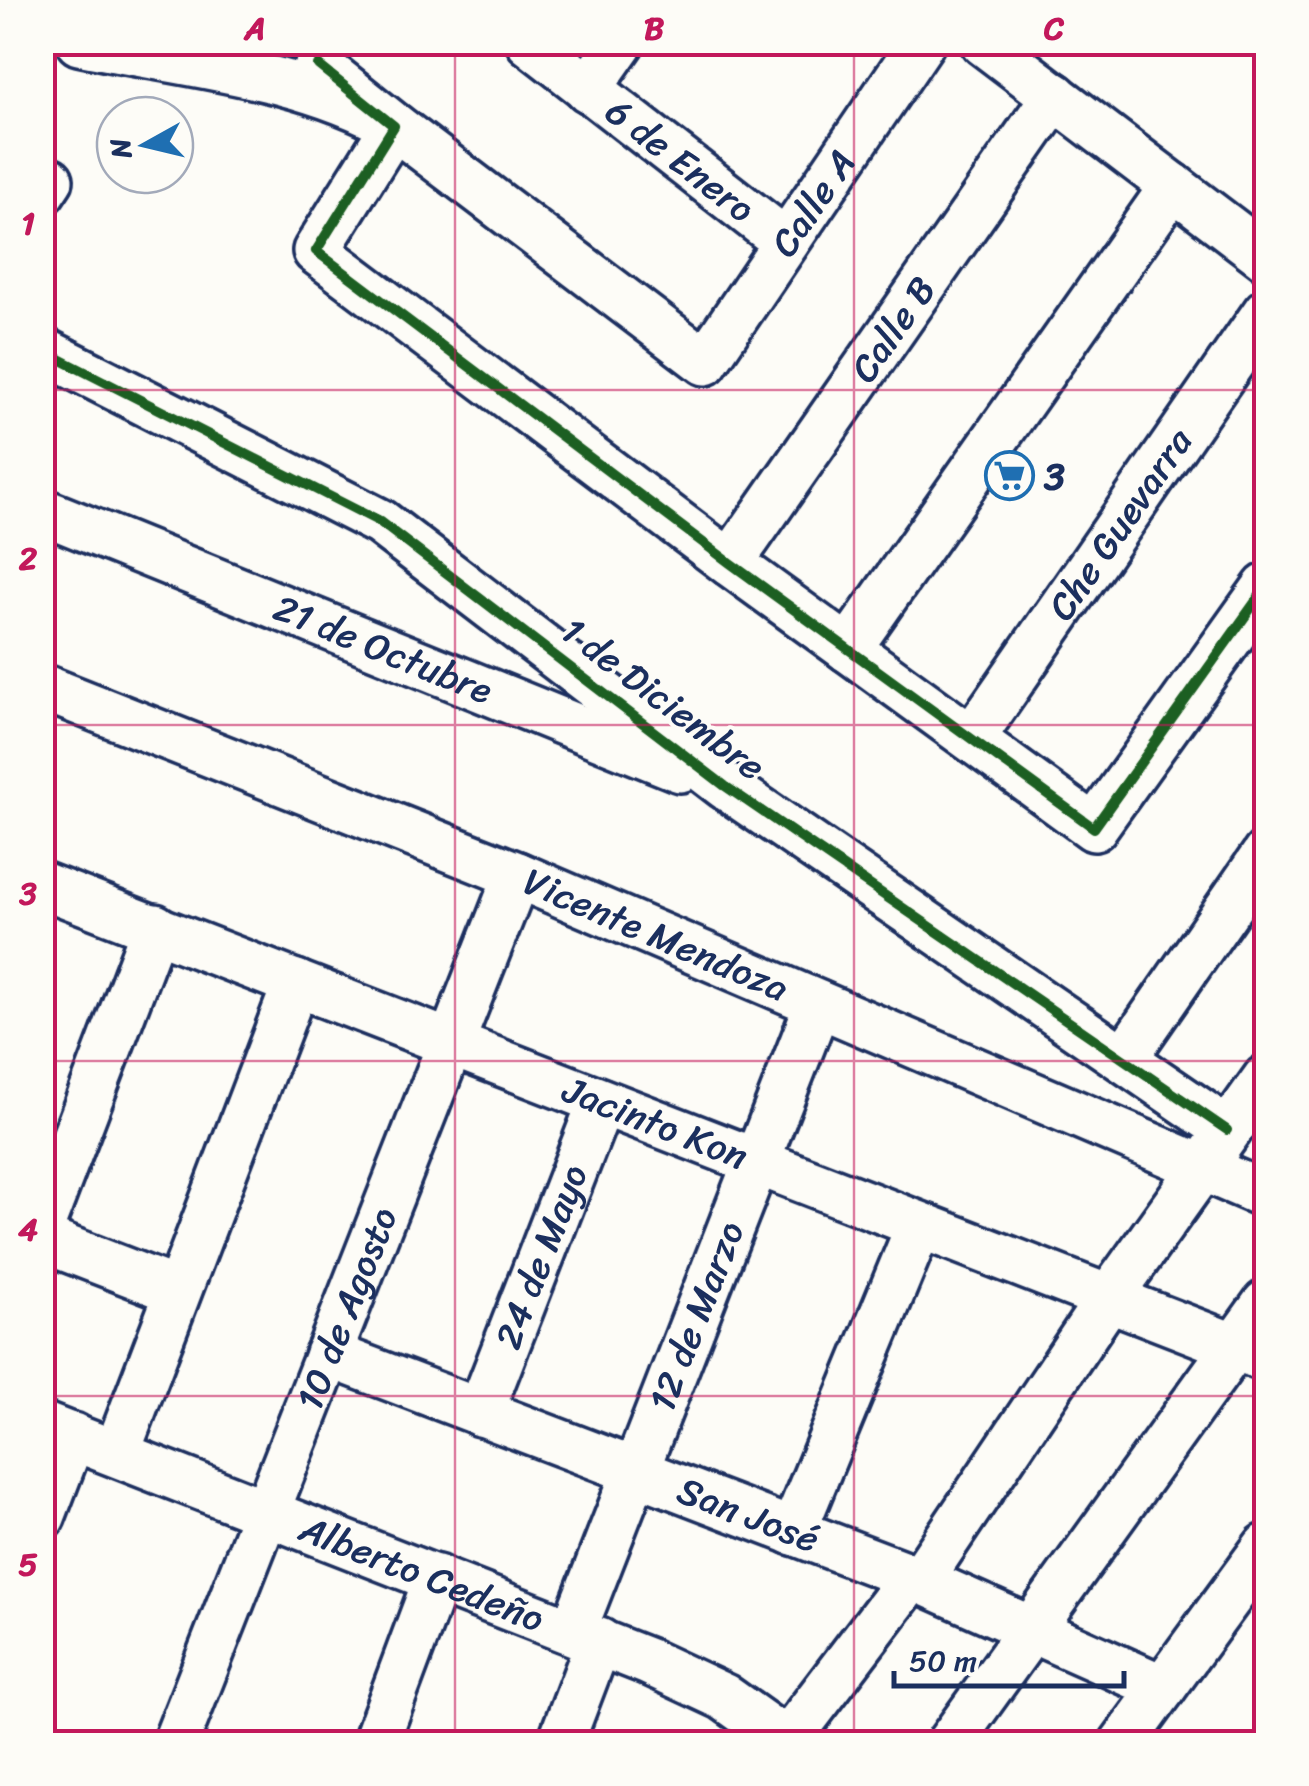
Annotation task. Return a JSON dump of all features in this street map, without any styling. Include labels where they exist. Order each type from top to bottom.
[{"type":"street","points":[[79,42],[317,65],[394,126],[316,251],[730,562],[1094,828],[1266,587]]},
{"type":"street","name":"6 de Enero","points":[[528,42],[786,242]]},
{"type":"street","points":[[588,89],[620,42]]},
{"type":"street","name":"Calle A","points":[[394,126],[705,362],[922,42]]},
{"type":"street","points":[[983,42],[1266,257]]},
{"type":"street","name":"Calle B","points":[[730,562],[1055,96]]},
{"type":"street","points":[[42,178],[50,180],[42,192]]},
{"type":"street","points":[[848,649],[1172,186]]},
{"type":"street","name":"Che Guevarra","points":[[972,738],[1266,312]]},
{"type":"street","name":"1 de Diciembre","points":[[42,350],[380,522],[652,746],[725,786],[1227,1130]]},
{"type":"street","name":"21 de Octubre","points":[[42,511],[652,746]]},
{"type":"street","name":"Vicente Mendoza","points":[[42,687],[517,876],[1266,1196]]},
{"type":"street","points":[[1124,1056],[1266,853]]},
{"type":"street","name":"10 de Agosto","points":[[175,1744],[517,876]]},
{"type":"street","name":"Jacinto Kon","points":[[42,885],[1250,1353]]},
{"type":"street","points":[[42,1224],[155,928]]},
{"type":"street","points":[[117,1452],[296,983]]},
{"type":"street","name":"12 de Marzo","points":[[560,1744],[633,1470],[818,1004]]},
{"type":"street","points":[[788,1742],[915,1579],[1266,1078]]},
{"type":"street","name":"24 de Mayo","points":[[480,1413],[601,1102]]},
{"type":"street","points":[[793,1532],[919,1226]]},
{"type":"street","points":[[42,1239],[177,1291]]},
{"type":"street","points":[[948,1744],[1030,1628],[1250,1353],[1266,1303]]},
{"type":"street","name":"San José","points":[[328,1354],[915,1579],[1162,1688]]},
{"type":"street","points":[[42,1517],[58,1430]]},
{"type":"street","name":"Alberto Cedeño","points":[[58,1430],[586,1636],[724,1698],[788,1742]]},
{"type":"street","points":[[1122,1744],[1266,1546]]},
{"type":"street","points":[[375,1744],[437,1578]]},
{"type":"cycle path","points":[[318,65],[394,126],[316,251],[730,563],[1094,828],[1266,587]]},
{"type":"cycle path","points":[[42,350],[380,522],[725,786],[1227,1130]]},
{"type":"place","name":"3","points":[[1009,476]]}]
